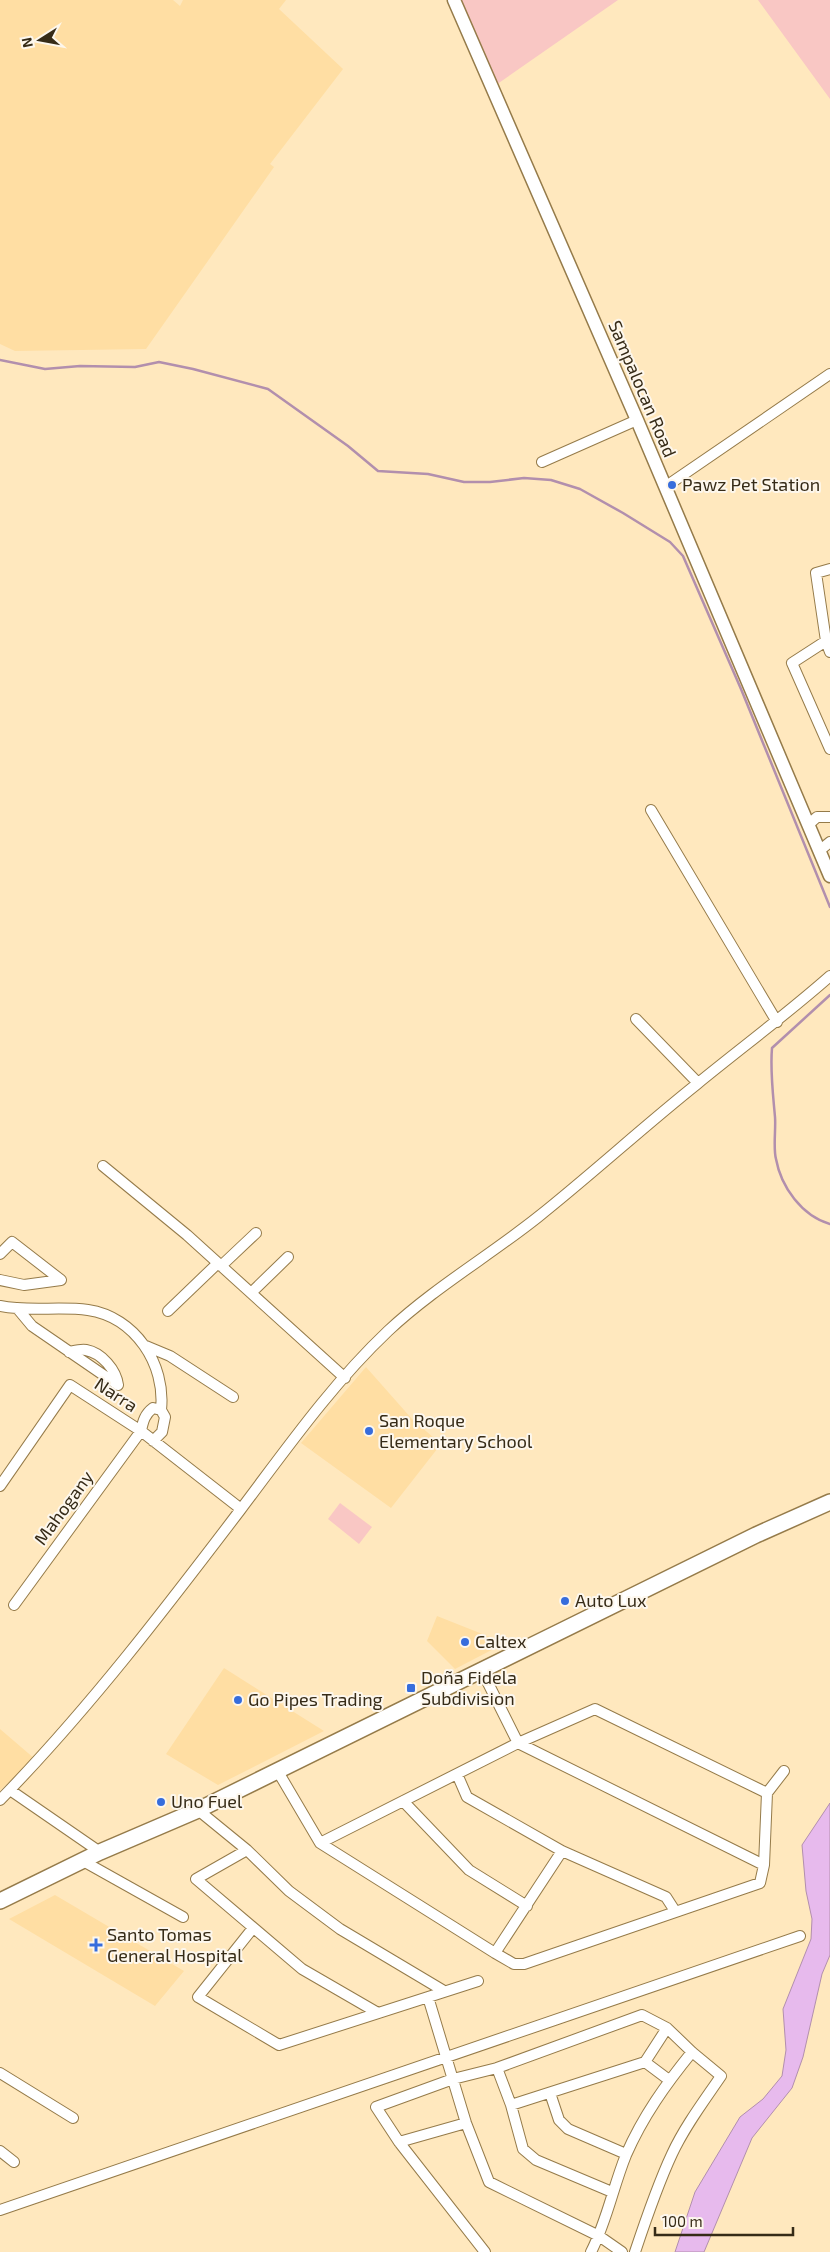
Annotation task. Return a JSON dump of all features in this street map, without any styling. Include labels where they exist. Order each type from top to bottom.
[{"type":"highway","points":[[0,1900],[100,1852],[198,1810],[756,1535],[830,1502]]},
{"type":"main road","name":"Sampalocan Road","points":[[454,0],[637,420],[830,876]]},
{"type":"street","points":[[665,487],[830,374]]},
{"type":"street","points":[[542,462],[637,420]]},
{"type":"street","points":[[830,569],[816,573],[826,641],[830,652]]},
{"type":"street","points":[[826,641],[792,662],[829,743]]},
{"type":"street","points":[[652,810],[777,1022]]},
{"type":"street","points":[[808,824],[817,817],[830,817]]},
{"type":"street","points":[[819,851],[830,842]]},
{"type":"street","points":[[0,1800],[46,1753],[98,1692],[287,1447],[345,1378],[388,1331],[453,1279],[538,1217],[698,1082],[777,1022],[830,976]]},
{"type":"street","points":[[636,1019],[698,1082]]},
{"type":"street","points":[[103,1166],[187,1235],[345,1378]]},
{"type":"street","points":[[168,1311],[256,1233]]},
{"type":"street","points":[[0,1254],[12,1242],[61,1280],[24,1285],[0,1280]]},
{"type":"street","points":[[251,1293],[288,1257]]},
{"type":"street","points":[[0,1306],[90,1310],[111,1316],[128,1327],[146,1346],[160,1382],[162,1400],[157,1409],[165,1417],[162,1432],[154,1441]]},
{"type":"street","points":[[17,1308],[32,1326],[69,1352],[118,1385],[116,1374],[102,1358],[86,1350],[69,1352]]},
{"type":"street","points":[[146,1346],[170,1356],[233,1396]]},
{"type":"street","name":"Narra","points":[[0,1486],[70,1385],[141,1431],[241,1509]]},
{"type":"street","name":"Mahogany","points":[[14,1605],[141,1431],[143,1419],[157,1409]]},
{"type":"street","points":[[482,1671],[518,1744],[764,1865]]},
{"type":"street","points":[[320,1843],[518,1744],[595,1709],[767,1793]]},
{"type":"street","points":[[277,1770],[320,1843],[514,1964],[524,1964],[760,1883],[764,1865],[767,1793],[784,1771]]},
{"type":"street","points":[[457,1774],[467,1797],[562,1851],[666,1898],[675,1911]]},
{"type":"street","points":[[10,1790],[100,1852]]},
{"type":"street","points":[[403,1801],[469,1870],[527,1906]]},
{"type":"street","points":[[198,1810],[247,1850],[289,1891],[340,1928],[444,1991]]},
{"type":"street","points":[[247,1850],[196,1879],[302,1969],[378,2013]]},
{"type":"street","points":[[495,1953],[562,1851]]},
{"type":"street","points":[[83,1861],[183,1917]]},
{"type":"street","points":[[253,1928],[198,1998],[279,2045],[478,1981]]},
{"type":"street","points":[[0,2210],[800,1936]]},
{"type":"street","points":[[428,1997],[448,2058],[466,2123],[489,2182],[599,2236],[622,2252]]},
{"type":"street","points":[[485,2252],[399,2142],[376,2107],[453,2079],[497,2068],[642,2015],[668,2028],[692,2052],[721,2076],[696,2112],[672,2154],[635,2252]]},
{"type":"street","points":[[511,2105],[645,2062],[668,2028]]},
{"type":"street","points":[[591,2252],[599,2236],[626,2154],[658,2094],[692,2052]]},
{"type":"street","points":[[645,2062],[669,2080]]},
{"type":"street","points":[[497,2068],[511,2105],[523,2149],[536,2160],[612,2192]]},
{"type":"street","points":[[0,2073],[73,2118]]},
{"type":"street","points":[[550,2093],[559,2120],[568,2129],[626,2154]]},
{"type":"street","points":[[399,2142],[466,2123]]},
{"type":"street","points":[[0,2151],[14,2162]]},
{"type":"shaded area","points":[[0,0],[173,0],[180,6],[183,0],[286,0],[279,9],[343,69],[270,164],[274,167],[146,349],[15,351],[0,344]]},
{"type":"shaded area","points":[[455,0],[618,0],[493,87]]},
{"type":"shaded area","points":[[758,0],[830,0],[830,99]]},
{"type":"shaded area","name":"San Roque Elementary School","points":[[366,1367],[412,1419],[441,1444],[391,1508],[301,1443]]},
{"type":"shaded area","points":[[340,1503],[372,1527],[359,1544],[328,1519]]},
{"type":"shaded area","name":"Caltex","points":[[437,1616],[505,1643],[455,1669],[427,1641]]},
{"type":"shaded area","name":"Go Pipes Trading","points":[[224,1668],[324,1731],[218,1785],[166,1754]]},
{"type":"shaded area","points":[[0,1729],[35,1759],[0,1790]]},
{"type":"shaded area","points":[[830,1803],[830,1955],[822,1974],[803,2057],[792,2088],[752,2138],[704,2252],[675,2252],[695,2192],[740,2117],[763,2099],[782,2076],[786,2050],[783,2009],[811,1939],[812,1919],[806,1891],[802,1845]]},
{"type":"shaded area","name":"Santo Tomas General Hospital","points":[[55,1895],[184,1971],[155,2006],[9,1919]]},
{"type":"waterway","points":[[0,360],[45,369],[80,366],[135,367],[159,362],[268,389],[348,446],[378,471],[428,474],[464,482],[490,482],[524,478],[551,480],[580,489],[670,542],[683,556],[741,689],[830,907]]},
{"type":"waterway","points":[[830,995],[772,1048],[771,1065],[775,1149],[779,1170],[794,1199],[810,1214],[830,1224]]},
{"type":"place","name":"Pawz Pet Station","points":[[672,485]]},
{"type":"place","name":"San Roque Elementary School","points":[[369,1431]]},
{"type":"place","name":"Auto Lux","points":[[565,1601]]},
{"type":"place","name":"Caltex","points":[[465,1642]]},
{"type":"place","name":"Doña Fidela Subdivision","points":[[411,1688]]},
{"type":"place","name":"Go Pipes Trading","points":[[238,1700]]},
{"type":"place","name":"Uno Fuel","points":[[161,1802]]},
{"type":"place","name":"Santo Tomas General Hospital","points":[[96,1945]]}]
